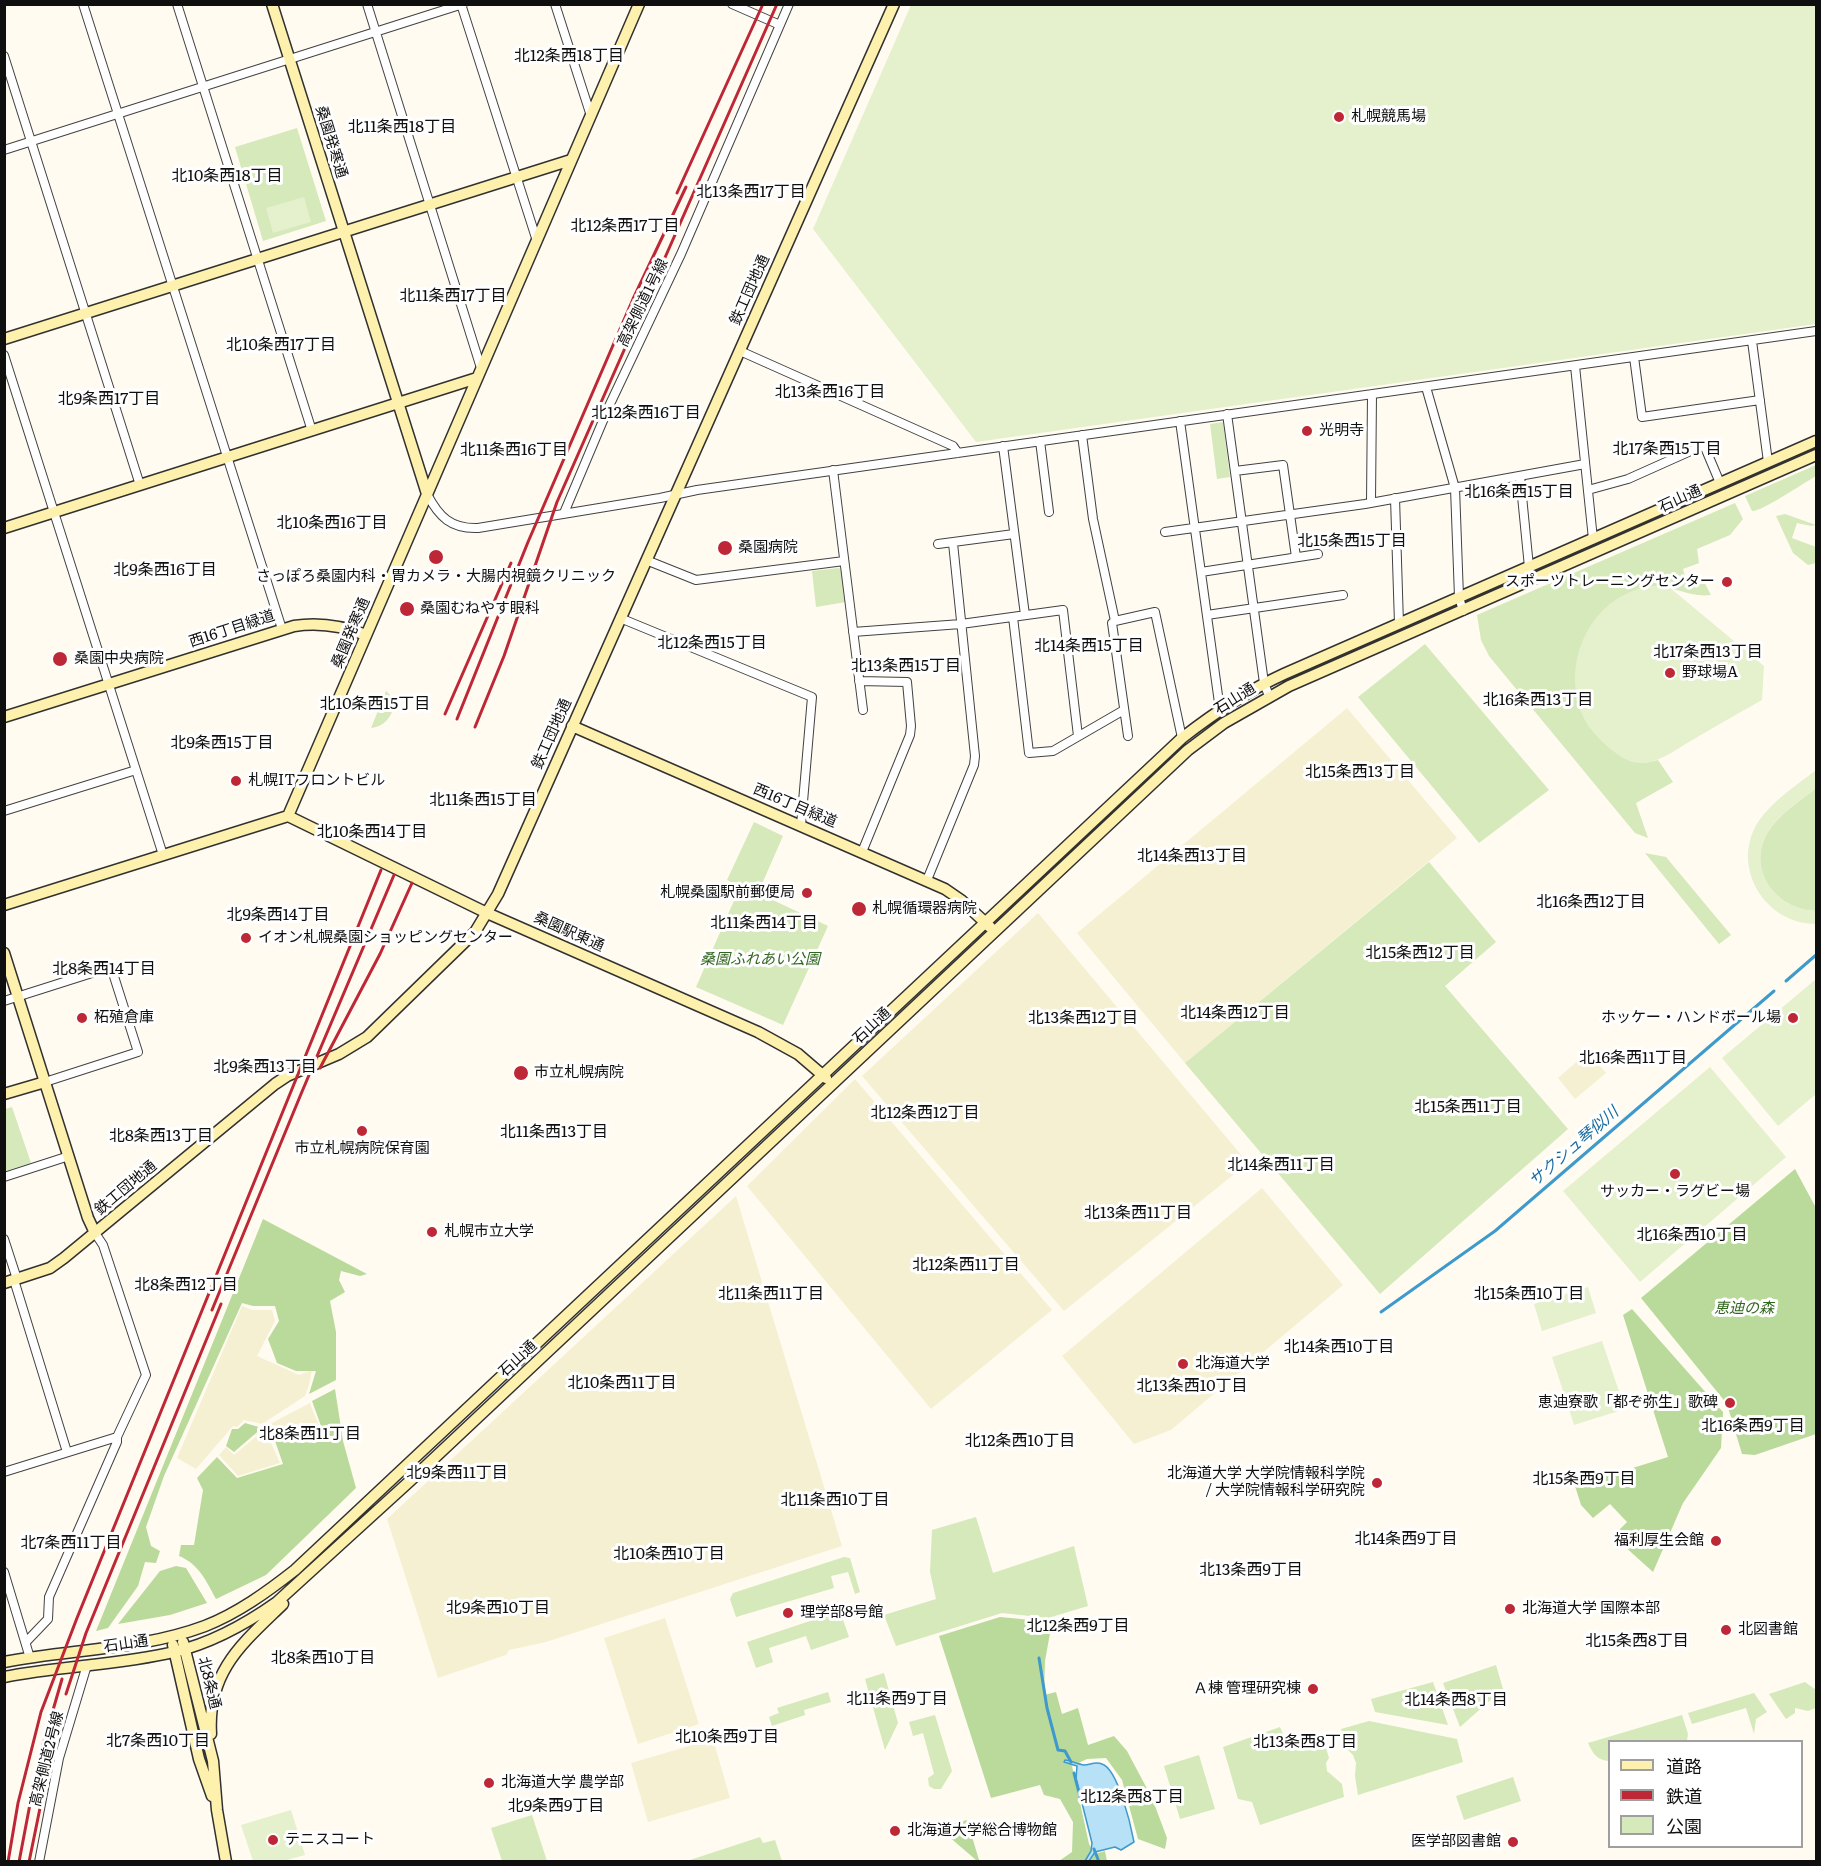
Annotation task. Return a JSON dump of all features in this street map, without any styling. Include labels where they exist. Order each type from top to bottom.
[{"type":"street","points":[[83,4],[282,629]]},
{"type":"street","points":[[177,4],[312,431]]},
{"type":"street","name":"桑園発寒通","points":[[272,4],[427,495],[288,816]]},
{"type":"street","points":[[367,4],[479,373]]},
{"type":"street","points":[[555,4],[591,116]]},
{"type":"street","points":[[639,4],[427,495],[443,518],[461,527],[469,528],[833,470],[1816,331]]},
{"type":"street","points":[[732,4],[780,25]]},
{"type":"street","name":"高架側道1号線","points":[[564,513],[609,404],[681,254],[789,4]]},
{"type":"street","name":"鉄工団地通","points":[[12,1281],[50,1268],[64,1258],[275,1084],[287,1076],[339,1054],[367,1037],[475,932],[498,894],[894,4]]},
{"type":"street","points":[[4,150],[462,5],[537,241]]},
{"type":"street","points":[[4,56],[140,485]]},
{"type":"street","points":[[4,339],[571,160]]},
{"type":"street","points":[[1752,340],[1768,462]]},
{"type":"street","points":[[740,351],[953,446],[958,453]]},
{"type":"street","points":[[4,355],[162,855]]},
{"type":"street","points":[[1634,357],[1642,417],[1760,400]]},
{"type":"street","points":[[1575,366],[1593,539]]},
{"type":"street","points":[[4,528],[398,404],[479,373]]},
{"type":"street","points":[[1426,387],[1455,488],[1459,597],[1462,611]]},
{"type":"street","points":[[1371,502],[1372,394]]},
{"type":"street","points":[[1227,414],[1264,683],[1269,696]]},
{"type":"street","points":[[1180,421],[1220,710]]},
{"type":"street","points":[[1082,435],[1093,519],[1115,621]]},
{"type":"street","points":[[1040,441],[1049,512]]},
{"type":"street","name":"石山通","points":[[4,1662],[176,1635],[224,1617],[272,1589],[295,1570],[1182,738],[1220,710],[1264,683],[1816,441]]},
{"type":"street","points":[[1588,490],[1628,479],[1704,445],[1720,483]]},
{"type":"street","points":[[1003,446],[1024,615]]},
{"type":"street","name":"石山通","points":[[4,1677],[180,1650],[210,1640],[254,1618],[303,1579],[1188,750],[1224,723],[1269,696],[1816,455]]},
{"type":"street","points":[[1165,532],[1291,515],[1585,464]]},
{"type":"street","points":[[1235,471],[1283,465],[1296,557]]},
{"type":"street","points":[[833,470],[863,710]]},
{"type":"street","points":[[1520,476],[1529,567]]},
{"type":"street","points":[[1395,498],[1399,624]]},
{"type":"street","points":[[938,544],[1014,534]]},
{"type":"street","points":[[927,880],[974,765],[975,756],[953,543]]},
{"type":"street","points":[[1201,572],[1318,554]]},
{"type":"street","points":[[646,560],[696,580],[844,561]]},
{"type":"street","points":[[1207,615],[1343,595]]},
{"type":"street","points":[[853,632],[961,624],[1063,610],[1078,736]]},
{"type":"street","points":[[1128,736],[1112,622],[1155,612],[1182,738]]},
{"type":"street","points":[[1013,617],[1029,753],[1053,751],[1124,710]]},
{"type":"street","points":[[620,618],[812,697],[801,825]]},
{"type":"street","name":"西16丁目緑道","points":[[4,717],[282,629],[308,624],[324,624],[366,635]]},
{"type":"street","points":[[1069,649],[1114,644]]},
{"type":"street","points":[[859,681],[907,682],[911,726],[910,735],[862,852]]},
{"type":"street","name":"西16丁目緑道","points":[[572,726],[927,880],[961,900],[994,932]]},
{"type":"street","points":[[4,811],[136,770]]},
{"type":"street","points":[[4,905],[288,816]]},
{"type":"street","name":"桑園駅東通","points":[[288,816],[487,913],[758,1032],[798,1054],[832,1084]]},
{"type":"street","points":[[4,953],[88,1218],[103,1245],[146,1375],[49,1597],[48,1619],[26,1642]]},
{"type":"street","points":[[4,1001],[111,967],[138,1052],[4,1094]]},
{"type":"street","points":[[4,1177],[69,1156]]},
{"type":"street","points":[[4,1239],[12,1281],[67,1452]]},
{"type":"street","points":[[4,1472],[117,1437]]},
{"type":"street","points":[[4,1572],[30,1658]]},
{"type":"street","points":[[213,1761],[210,1722],[218,1681],[236,1650],[284,1603],[303,1579]]},
{"type":"street","name":"北8条通","points":[[176,1635],[213,1761],[217,1810],[226,1862]]},
{"type":"street","name":"北8条通","points":[[180,1650],[199,1759],[217,1810]]},
{"type":"street","name":"高架側道2号線","points":[[39,1862],[59,1758],[87,1665]]},
{"type":"shaded area","points":[[1347,708],[1457,838],[1185,1063],[1077,933]]},
{"type":"shaded area","points":[[1038,913],[1248,1163],[1064,1311],[862,1076]]},
{"type":"shaded area","points":[[1588,1052],[1606,1073],[1575,1099],[1558,1078]]},
{"type":"shaded area","points":[[855,1079],[1052,1310],[931,1409],[747,1186]]},
{"type":"shaded area","points":[[1262,1188],[1343,1285],[1171,1430],[1134,1444],[1062,1356]]},
{"type":"shaded area","points":[[736,1196],[842,1546],[546,1642],[509,1650],[506,1655],[438,1678],[387,1519]]},
{"type":"shaded area","points":[[242,1306],[252,1310],[272,1310],[275,1321],[257,1356],[299,1375],[312,1370],[309,1385],[305,1396],[262,1424],[244,1420],[237,1427],[233,1426],[196,1469],[177,1458]]},
{"type":"shaded area","points":[[310,1403],[323,1436],[311,1441],[302,1422],[273,1437],[268,1425]]},
{"type":"shaded area","points":[[265,1429],[280,1463],[238,1476],[219,1455],[226,1447],[234,1455]]},
{"type":"shaded area","points":[[665,1618],[699,1724],[638,1744],[604,1638]]},
{"type":"shaded area","points":[[713,1739],[730,1798],[648,1822],[631,1763]]},
{"type":"green space","name":"札幌競馬場","points":[[911,5],[1816,5],[1816,324],[976,442],[813,229]]},
{"type":"green space","points":[[297,128],[326,221],[263,241],[235,147]]},
{"type":"green space","points":[[304,197],[311,222],[273,233],[266,208]]},
{"type":"green space","points":[[1223,422],[1230,477],[1217,479],[1210,424]]},
{"type":"green space","points":[[1816,465],[1816,476],[1773,502],[1752,511],[1745,496]]},
{"type":"green space","points":[[1735,503],[1743,519],[1730,535],[1697,549],[1699,563],[1683,569],[1687,583],[1702,578],[1711,595],[1696,595],[1654,586],[1645,763],[1658,760],[1673,782],[1636,803],[1648,838],[1635,833],[1489,656],[1481,640],[1477,615]]},
{"type":"green space","points":[[1785,514],[1816,525],[1797,523],[1792,538],[1816,547],[1816,563],[1808,565],[1793,553],[1776,516]]},
{"type":"green space","points":[[839,568],[846,602],[816,607],[812,571]]},
{"type":"green space","name":"野球場A","points":[[1654,586],[1669,587],[1764,666],[1762,700],[1664,757],[1651,762],[1639,763],[1624,759],[1600,740],[1590,728],[1582,714],[1576,693],[1575,672],[1579,651],[1587,632],[1599,615],[1614,601],[1632,591]]},
{"type":"green space","points":[[1425,644],[1549,790],[1479,843],[1358,697]]},
{"type":"green space","points":[[386,691],[393,702],[391,714],[383,723],[371,728]]},
{"type":"green space","points":[[1816,770],[1816,788],[1773,825],[1762,846],[1760,860],[1769,885],[1778,896],[1789,904],[1816,911],[1816,924],[1798,921],[1781,914],[1768,904],[1757,890],[1748,857],[1750,839],[1764,814]]},
{"type":"green space","points":[[1816,788],[1816,911],[1789,904],[1778,896],[1763,873],[1760,860],[1762,846],[1773,825]]},
{"type":"green space","name":"桑園ふれあい公園","points":[[754,822],[783,836],[758,893],[828,926],[783,1025],[696,987],[740,887],[727,880]]},
{"type":"green space","points":[[1645,853],[1666,857],[1731,935],[1719,944]]},
{"type":"green space","points":[[1429,862],[1496,942],[1445,986],[1568,1129],[1380,1294],[1185,1063]]},
{"type":"green space","name":"ホッケー・ハンドボール場","points":[[1816,979],[1816,1094],[1778,1126],[1722,1058]]},
{"type":"green space","name":"サッカー・ラグビー場","points":[[1710,1067],[1786,1157],[1640,1282],[1563,1191]]},
{"type":"green space","points":[[12,1107],[31,1163],[5,1171],[5,1109]]},
{"type":"green space","name":"恵迪の森","points":[[1795,1169],[1816,1208],[1816,1434],[1755,1455],[1742,1454],[1727,1404],[1641,1298]]},
{"type":"green space","points":[[263,1219],[367,1274],[360,1276],[341,1271],[339,1280],[345,1292],[330,1301],[336,1332],[336,1380],[309,1394],[316,1371],[296,1371],[277,1363],[268,1339],[279,1321],[275,1306],[253,1306],[242,1303],[164,1476],[146,1527],[151,1546],[160,1551],[156,1563],[145,1562],[138,1586],[108,1628],[96,1631]]},
{"type":"green space","points":[[1588,1287],[1596,1313],[1542,1331],[1534,1304]]},
{"type":"green space","points":[[1632,1309],[1723,1412],[1721,1448],[1683,1503],[1653,1572],[1613,1536],[1627,1522],[1610,1504],[1593,1518],[1581,1505],[1575,1486],[1668,1457],[1623,1315]]},
{"type":"green space","points":[[1602,1341],[1625,1409],[1574,1425],[1552,1357]]},
{"type":"green space","points":[[335,1389],[343,1441],[356,1488],[266,1575],[216,1599],[197,1568],[179,1556],[181,1545],[194,1545],[203,1490],[197,1478],[217,1457],[237,1478],[283,1464],[274,1438],[301,1423],[309,1443],[325,1437],[312,1401]]},
{"type":"green space","points":[[245,1423],[262,1428],[234,1452],[226,1446],[232,1429],[238,1429]]},
{"type":"green space","points":[[976,1517],[993,1573],[1074,1546],[1088,1606],[1048,1618],[1002,1613],[896,1646],[884,1615],[936,1599],[930,1572],[932,1530]]},
{"type":"green space","points":[[844,1557],[850,1558],[860,1592],[855,1594],[848,1572],[831,1576],[834,1588],[736,1617],[730,1599],[733,1593]]},
{"type":"green space","points":[[176,1566],[186,1568],[207,1603],[170,1615],[118,1624],[160,1571]]},
{"type":"green space","points":[[840,1611],[849,1637],[811,1650],[806,1636],[769,1648],[773,1662],[756,1668],[747,1642]]},
{"type":"green space","points":[[1000,1617],[1052,1622],[1045,1661],[1044,1695],[1056,1692],[1062,1714],[1078,1708],[1088,1745],[1114,1736],[1127,1751],[1152,1798],[1167,1838],[1165,1849],[1138,1839],[1122,1780],[1106,1758],[1087,1759],[1072,1766],[1089,1844],[1095,1854],[1105,1851],[1107,1861],[1059,1861],[1072,1852],[1073,1822],[1060,1799],[1044,1795],[1040,1785],[991,1798],[939,1636]]},
{"type":"green space","points":[[1496,1665],[1503,1689],[1460,1727],[1443,1683]]},
{"type":"green space","points":[[884,1673],[898,1723],[885,1750],[865,1679]]},
{"type":"green space","points":[[1433,1682],[1448,1725],[1375,1712],[1371,1699]]},
{"type":"green space","points":[[1805,1682],[1816,1690],[1816,1708],[1808,1711],[1795,1708],[1795,1713],[1786,1719],[1769,1694]]},
{"type":"green space","points":[[828,1692],[831,1702],[804,1710],[805,1715],[772,1726],[769,1717],[779,1713],[777,1708]]},
{"type":"green space","points":[[1754,1693],[1767,1712],[1756,1719],[1754,1734],[1746,1708],[1692,1724],[1688,1713]]},
{"type":"green space","points":[[935,1715],[952,1771],[941,1789],[929,1786],[928,1778],[934,1774],[923,1733],[913,1736],[909,1722]]},
{"type":"green space","points":[[1682,1715],[1688,1734],[1687,1740],[1608,1740],[1608,1761],[1596,1756],[1588,1743]]},
{"type":"green space","points":[[1369,1721],[1457,1739],[1463,1762],[1358,1795],[1355,1776],[1356,1763],[1353,1755],[1347,1749],[1341,1729]]},
{"type":"green space","points":[[1280,1727],[1287,1743],[1323,1738],[1329,1758],[1326,1763],[1327,1771],[1342,1784],[1344,1797],[1260,1825],[1252,1802],[1238,1799],[1223,1747]]},
{"type":"green space","points":[[1199,1755],[1215,1809],[1180,1819],[1164,1766]]},
{"type":"green space","points":[[1513,1777],[1521,1801],[1464,1820],[1456,1796]]},
{"type":"green space","name":"テニスコート","points":[[291,1810],[305,1855],[283,1861],[253,1861],[241,1825]]},
{"type":"green space","points":[[532,1815],[547,1861],[502,1861],[491,1828]]},
{"type":"green space","points":[[967,1820],[979,1860],[976,1860],[947,1835],[946,1826]]},
{"type":"green space","points":[[760,1837],[763,1843],[775,1840],[782,1861],[684,1862]]},
{"type":"water","points":[[1065,1760],[1084,1765],[1099,1763],[1108,1768],[1123,1799],[1134,1842],[1121,1850],[1115,1847],[1095,1852],[1089,1861],[1085,1861],[1091,1851],[1092,1843],[1076,1779],[1077,1766],[1064,1762]]},
{"type":"waterway","name":"サクシュ琴似川","points":[[1786,981],[1816,955]]},
{"type":"waterway","name":"サクシュ琴似川","points":[[1381,1312],[1495,1231],[1774,991]]},
{"type":"waterway","points":[[1039,1658],[1047,1708],[1058,1750],[1065,1751],[1071,1762]]},
{"type":"waterway","points":[[1074,1773],[1081,1800]]},
{"type":"waterway","points":[[1094,1849],[1099,1862]]},
{"type":"railway","points":[[677,193],[763,4]]},
{"type":"railway","points":[[475,727],[504,656],[557,502],[777,4]]},
{"type":"railway","points":[[457,719],[528,542],[633,299],[686,187]]},
{"type":"railway","points":[[445,714],[511,563]]},
{"type":"railway","points":[[8,1862],[18,1803],[41,1712],[77,1618],[381,870]]},
{"type":"railway","points":[[212,1310],[394,875]]},
{"type":"railway","points":[[320,1068],[380,954],[412,883]]},
{"type":"railway","points":[[66,1694],[86,1633],[221,1304]]},
{"type":"railway","points":[[19,1862],[38,1762],[62,1679]]},
{"type":"railway","points":[[29,1862],[58,1720]]},
{"type":"place","name":"札幌競馬場","points":[[1339,117]]},
{"type":"place","name":"光明寺","points":[[1307,431]]},
{"type":"place","name":"桑園病院","points":[[725,548]]},
{"type":"place","name":"さっぽろ桑園内科・胃カメラ・大腸内視鏡クリニック","points":[[436,557]]},
{"type":"place","name":"スポーツトレーニングセンター","points":[[1727,582]]},
{"type":"place","name":"桑園むねやす眼科","points":[[407,609]]},
{"type":"place","name":"桑園中央病院","points":[[60,659]]},
{"type":"place","name":"野球場A","points":[[1670,673]]},
{"type":"place","name":"札幌ITフロントビル","points":[[236,781]]},
{"type":"place","name":"札幌桑園駅前郵便局","points":[[807,893]]},
{"type":"place","name":"札幌循環器病院","points":[[859,909]]},
{"type":"place","name":"イオン札幌桑園ショッピングセンター","points":[[246,938]]},
{"type":"place","name":"柘殖倉庫","points":[[82,1018]]},
{"type":"place","name":"ホッケー・ハンドボール場","points":[[1793,1018]]},
{"type":"place","name":"市立札幌病院","points":[[521,1073]]},
{"type":"place","name":"市立札幌病院保育園","points":[[362,1131]]},
{"type":"place","name":"サッカー・ラグビー場","points":[[1675,1174]]},
{"type":"place","name":"札幌市立大学","points":[[432,1232]]},
{"type":"place","name":"北海道大学","points":[[1183,1364]]},
{"type":"place","name":"恵迪寮歌「都ぞ弥生」歌碑","points":[[1730,1403]]},
{"type":"place","name":"北海道大学 大学院情報科学院 / 大学院情報科学研究院","points":[[1377,1483]]},
{"type":"place","name":"福利厚生会館","points":[[1716,1541]]},
{"type":"place","name":"北海道大学 国際本部","points":[[1510,1609]]},
{"type":"place","name":"理学部8号館","points":[[788,1613]]},
{"type":"place","name":"北図書館","points":[[1726,1630]]},
{"type":"place","name":"Ａ棟 管理研究棟","points":[[1313,1689]]},
{"type":"place","name":"北海道大学 農学部","points":[[489,1783]]},
{"type":"place","name":"北海道大学総合博物館","points":[[895,1831]]},
{"type":"place","name":"テニスコート","points":[[273,1840]]},
{"type":"place","name":"医学部図書館","points":[[1513,1842]]},
{"type":"district","name":"北12条西18丁目","points":[[569,56]]},
{"type":"district","name":"北11条西18丁目","points":[[402,127]]},
{"type":"district","name":"北10条西18丁目","points":[[227,176]]},
{"type":"district","name":"北13条西17丁目","points":[[751,192]]},
{"type":"district","name":"北12条西17丁目","points":[[625,226]]},
{"type":"district","name":"北11条西17丁目","points":[[453,296]]},
{"type":"district","name":"北10条西17丁目","points":[[281,345]]},
{"type":"district","name":"北13条西16丁目","points":[[830,392]]},
{"type":"district","name":"北9条西17丁目","points":[[109,399]]},
{"type":"district","name":"北12条西16丁目","points":[[646,413]]},
{"type":"district","name":"北17条西15丁目","points":[[1667,449]]},
{"type":"district","name":"北11条西16丁目","points":[[514,450]]},
{"type":"district","name":"北16条西15丁目","points":[[1519,492]]},
{"type":"district","name":"北10条西16丁目","points":[[332,523]]},
{"type":"district","name":"北15条西15丁目","points":[[1352,541]]},
{"type":"district","name":"北9条西16丁目","points":[[165,570]]},
{"type":"district","name":"北12条西15丁目","points":[[712,643]]},
{"type":"district","name":"北14条西15丁目","points":[[1089,646]]},
{"type":"district","name":"北17条西13丁目","points":[[1708,652]]},
{"type":"district","name":"北13条西15丁目","points":[[906,666]]},
{"type":"district","name":"北16条西13丁目","points":[[1538,700]]},
{"type":"district","name":"北10条西15丁目","points":[[375,704]]},
{"type":"district","name":"北9条西15丁目","points":[[222,743]]},
{"type":"district","name":"北15条西13丁目","points":[[1360,772]]},
{"type":"district","name":"北11条西15丁目","points":[[483,800]]},
{"type":"district","name":"北10条西14丁目","points":[[372,832]]},
{"type":"district","name":"北14条西13丁目","points":[[1192,856]]},
{"type":"district","name":"北16条西12丁目","points":[[1591,902]]},
{"type":"district","name":"北9条西14丁目","points":[[278,915]]},
{"type":"district","name":"北11条西14丁目","points":[[764,923]]},
{"type":"district","name":"北15条西12丁目","points":[[1420,953]]},
{"type":"district","name":"北8条西14丁目","points":[[104,969]]},
{"type":"district","name":"北14条西12丁目","points":[[1235,1013]]},
{"type":"district","name":"北13条西12丁目","points":[[1083,1018]]},
{"type":"district","name":"北16条西11丁目","points":[[1633,1058]]},
{"type":"district","name":"北9条西13丁目","points":[[265,1067]]},
{"type":"district","name":"北15条西11丁目","points":[[1468,1107]]},
{"type":"district","name":"北12条西12丁目","points":[[925,1113]]},
{"type":"district","name":"北11条西13丁目","points":[[554,1132]]},
{"type":"district","name":"北8条西13丁目","points":[[161,1136]]},
{"type":"district","name":"北14条西11丁目","points":[[1281,1165]]},
{"type":"district","name":"北13条西11丁目","points":[[1138,1213]]},
{"type":"district","name":"北16条西10丁目","points":[[1692,1235]]},
{"type":"district","name":"北12条西11丁目","points":[[966,1265]]},
{"type":"district","name":"北8条西12丁目","points":[[186,1285]]},
{"type":"district","name":"北11条西11丁目","points":[[771,1294]]},
{"type":"district","name":"北15条西10丁目","points":[[1529,1294]]},
{"type":"district","name":"北14条西10丁目","points":[[1339,1347]]},
{"type":"district","name":"北10条西11丁目","points":[[622,1383]]},
{"type":"district","name":"北13条西10丁目","points":[[1192,1386]]},
{"type":"district","name":"北16条西9丁目","points":[[1753,1426]]},
{"type":"district","name":"北8条西11丁目","points":[[310,1434]]},
{"type":"district","name":"北12条西10丁目","points":[[1020,1441]]},
{"type":"district","name":"北9条西11丁目","points":[[457,1473]]},
{"type":"district","name":"北15条西9丁目","points":[[1584,1479]]},
{"type":"district","name":"北11条西10丁目","points":[[835,1500]]},
{"type":"district","name":"北14条西9丁目","points":[[1406,1539]]},
{"type":"district","name":"北7条西11丁目","points":[[71,1543]]},
{"type":"district","name":"北10条西10丁目","points":[[669,1554]]},
{"type":"district","name":"北13条西9丁目","points":[[1251,1570]]},
{"type":"district","name":"北9条西10丁目","points":[[498,1608]]},
{"type":"district","name":"北12条西9丁目","points":[[1078,1626]]},
{"type":"district","name":"北15条西8丁目","points":[[1637,1641]]},
{"type":"district","name":"北8条西10丁目","points":[[323,1658]]},
{"type":"district","name":"北11条西9丁目","points":[[897,1699]]},
{"type":"district","name":"北14条西8丁目","points":[[1456,1700]]},
{"type":"district","name":"北10条西9丁目","points":[[727,1737]]},
{"type":"district","name":"北7条西10丁目","points":[[158,1741]]},
{"type":"district","name":"北13条西8丁目","points":[[1305,1742]]},
{"type":"district","name":"北12条西8丁目","points":[[1132,1797]]},
{"type":"district","name":"北9条西9丁目","points":[[556,1806]]}]
